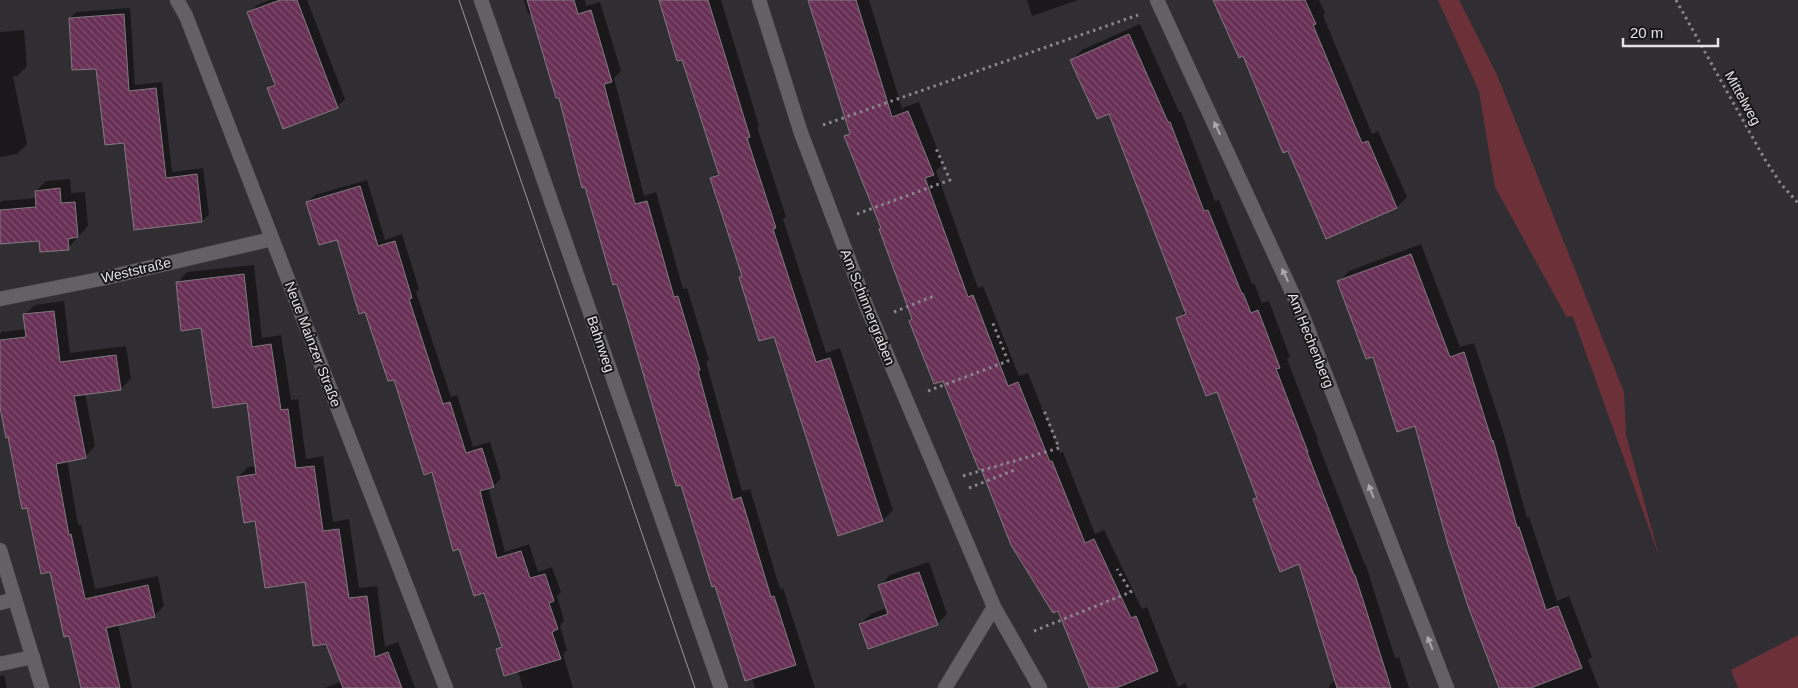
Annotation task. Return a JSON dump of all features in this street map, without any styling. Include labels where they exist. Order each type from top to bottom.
[{"type":"street","name":"Neue Mainzer Straße","points":[[177,0],[186,16],[446,688]]},
{"type":"street","name":"Bahnweg","points":[[481,0],[721,688]]},
{"type":"street","name":"Am Schinnergraben","points":[[759,0],[801,133],[872,320],[994,607],[1040,688]]},
{"type":"street","name":"Am Hechenberg","points":[[1158,3],[1302,314],[1448,688]]},
{"type":"street","name":"Weststraße","points":[[0,299],[105,278],[272,238]]},
{"type":"street","points":[[0,550],[42,688]]},
{"type":"street","points":[[0,602],[14,600]]},
{"type":"street","points":[[945,688],[994,607]]},
{"type":"street","points":[[0,664],[32,657]]},
{"type":"path","name":"Mittelweg","points":[[1676,0],[1764,158],[1781,184],[1798,203]]},
{"type":"path","points":[[801,133],[1158,3]]},
{"type":"path","points":[[835,222],[950,180],[935,146]]},
{"type":"path","points":[[872,320],[934,296]]},
{"type":"path","points":[[906,399],[1008,361],[992,321]]},
{"type":"path","points":[[941,482],[1059,448],[1042,408]]},
{"type":"path","points":[[947,496],[1017,469]]},
{"type":"path","points":[[1013,640],[1131,592],[1117,569]]},
{"type":"shaded area","points":[[1438,0],[1459,0],[1497,75],[1624,392],[1626,435],[1659,556],[1573,317],[1566,316],[1495,187],[1479,91]]},
{"type":"shaded area","points":[[1798,635],[1798,688],[1738,688],[1731,670]]},
{"type":"building","points":[[280,0],[297,0],[338,108],[283,129],[267,88],[275,85],[247,12]]},
{"type":"building","points":[[527,0],[574,0],[578,14],[591,10],[612,82],[604,84],[635,204],[647,201],[674,297],[678,296],[700,370],[698,371],[733,500],[741,497],[771,597],[774,596],[796,665],[745,681],[715,586],[712,587],[681,485],[676,486],[617,284],[613,285],[585,187],[582,188],[559,98],[556,98]]},
{"type":"building","points":[[659,0],[708,0],[750,137],[747,138],[776,228],[773,229],[816,362],[830,358],[883,521],[838,536],[774,337],[759,341],[739,277],[742,276],[710,178],[719,175],[682,60],[677,61]]},
{"type":"building","points":[[808,0],[856,0],[892,117],[908,111],[934,175],[925,178],[968,297],[973,295],[1008,386],[1018,382],[1085,543],[1094,539],[1131,618],[1136,616],[1158,671],[1116,688],[1089,688],[1058,611],[1053,613],[1011,545],[943,381],[934,384],[909,321],[912,319],[879,229],[881,228],[844,136],[850,134]]},
{"type":"building","points":[[1213,0],[1305,0],[1316,24],[1313,25],[1362,143],[1368,141],[1397,208],[1326,239],[1288,151],[1283,153],[1243,56],[1239,58]]},
{"type":"building","points":[[124,14],[129,91],[156,88],[166,178],[197,174],[202,222],[134,230],[124,143],[105,145],[96,69],[72,70],[69,18]]},
{"type":"building","points":[[1129,34],[1168,122],[1170,122],[1204,211],[1208,210],[1242,294],[1251,313],[1258,310],[1280,368],[1276,369],[1355,575],[1391,688],[1337,688],[1299,564],[1280,572],[1253,499],[1257,498],[1217,392],[1206,396],[1176,318],[1186,314],[1109,114],[1097,119],[1070,60]]},
{"type":"building","points":[[360,186],[378,246],[395,241],[412,298],[409,299],[443,404],[450,402],[466,453],[482,448],[494,487],[480,491],[497,558],[521,551],[530,578],[545,574],[554,601],[549,603],[558,629],[552,632],[561,659],[504,676],[496,649],[502,647],[484,593],[474,596],[459,549],[453,551],[432,472],[424,475],[394,380],[388,381],[365,312],[359,314],[337,240],[319,245],[306,202]]},
{"type":"building","points":[[60,188],[61,203],[75,202],[78,237],[68,239],[69,250],[40,252],[39,241],[0,244],[0,210],[36,207],[35,191]]},
{"type":"building","points":[[1411,254],[1450,357],[1464,352],[1493,440],[1517,527],[1519,527],[1546,610],[1558,606],[1582,668],[1531,688],[1499,688],[1469,609],[1448,545],[1415,426],[1397,432],[1373,357],[1366,359],[1337,281]]},
{"type":"building","points":[[244,274],[252,347],[271,344],[281,410],[288,409],[296,468],[314,466],[323,531],[339,529],[349,598],[367,596],[375,657],[388,652],[402,688],[343,688],[326,644],[313,646],[305,582],[265,588],[255,521],[244,523],[237,477],[256,474],[247,403],[213,408],[201,328],[181,331],[176,282]]},
{"type":"building","points":[[54,311],[60,362],[116,355],[121,390],[74,396],[86,458],[56,464],[69,535],[71,534],[85,599],[148,585],[155,617],[106,628],[120,688],[81,688],[69,636],[64,637],[50,572],[41,574],[27,508],[22,509],[0,407],[0,340],[26,337],[23,314]]},
{"type":"building","points":[[919,572],[938,625],[868,649],[859,624],[888,614],[878,585]]},
{"type":"tram line","points":[[459,0],[695,688]]}]
